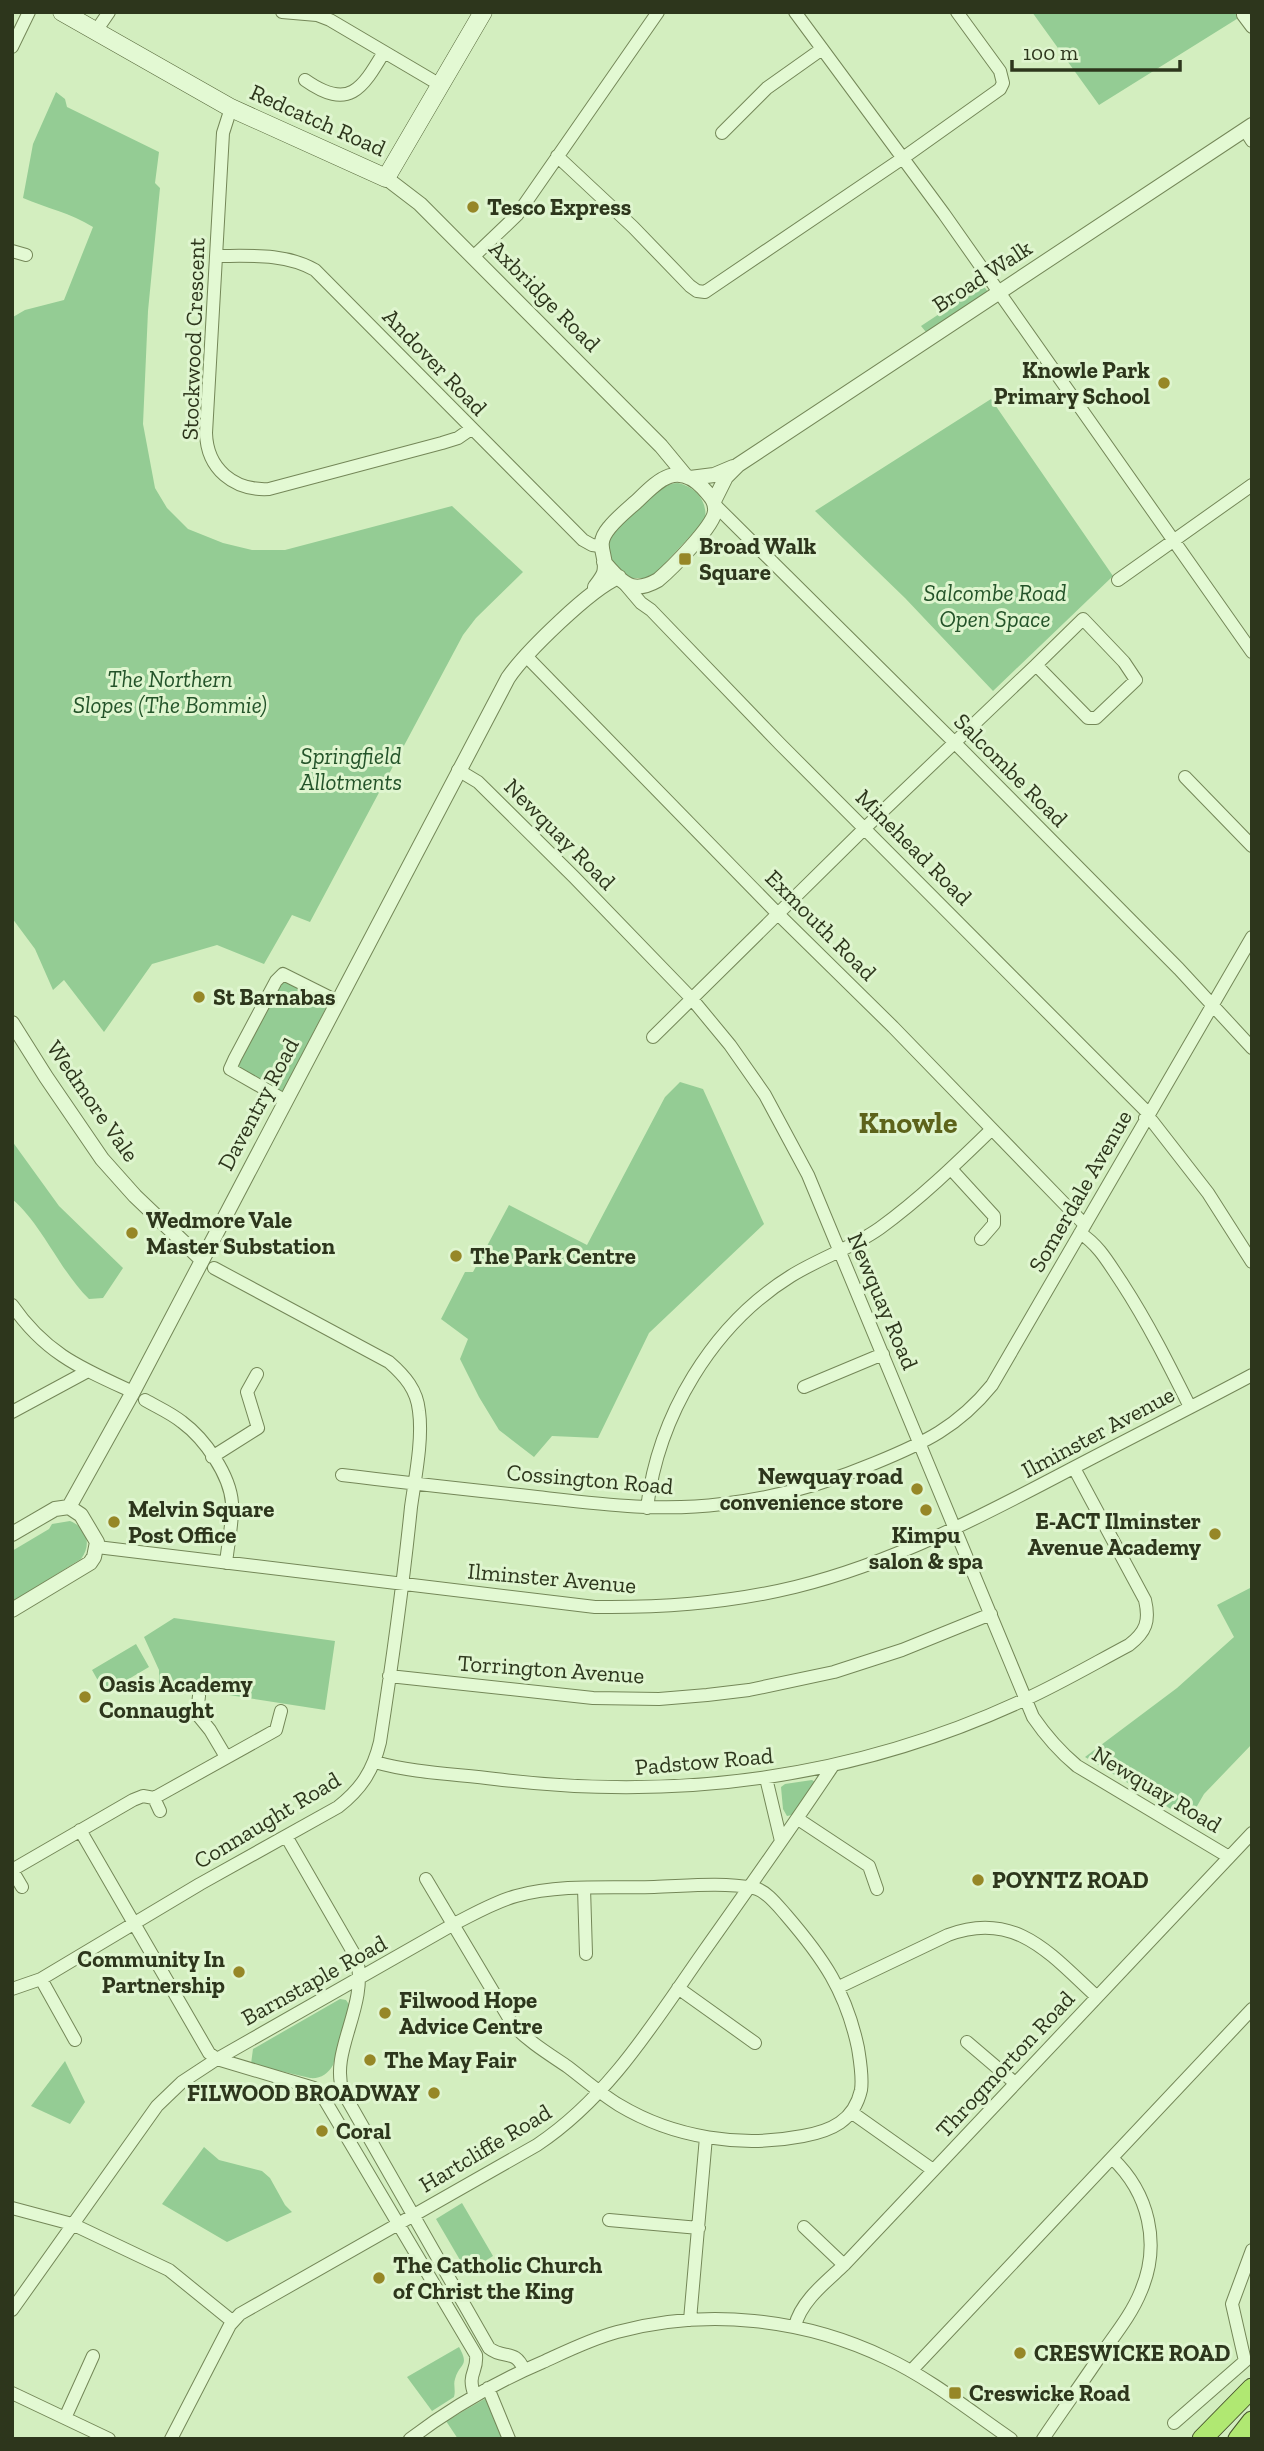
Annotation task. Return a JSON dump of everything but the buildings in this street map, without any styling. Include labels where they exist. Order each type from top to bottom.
[{"type":"highway","points":[[1239,2430],[1252,2388]]},
{"type":"highway","points":[[1202,2439],[1239,2430]]},
{"type":"highway","points":[[1217,2439],[1239,2430]]},
{"type":"main road","name":"Redcatch Road","points":[[62,12],[231,108],[386,178],[483,12]]},
{"type":"street","points":[[12,47],[29,12]]},
{"type":"street","points":[[96,32],[109,12]]},
{"type":"street","points":[[282,12],[317,15],[442,86]]},
{"type":"street","points":[[474,257],[517,215],[658,12]]},
{"type":"street","points":[[795,12],[903,158],[1252,652]]},
{"type":"street","points":[[557,156],[633,227],[690,286],[705,292],[903,158],[991,96],[1003,83],[1000,71],[957,12]]},
{"type":"street","points":[[1243,15],[1252,27]]},
{"type":"street","points":[[722,133],[767,88],[822,49]]},
{"type":"street","points":[[305,80],[333,94],[349,94],[359,90],[367,81],[384,52]]},
{"type":"street","name":"Stockwood Crescent","points":[[231,108],[223,133],[205,433],[207,447],[214,463],[226,478],[249,488],[269,489],[458,438],[471,429]]},
{"type":"street","name":"Broad Walk","points":[[687,477],[714,475],[738,465],[998,292],[1249,132]]},
{"type":"street","name":"Axbridge Road","points":[[386,178],[417,200],[687,477]]},
{"type":"street","points":[[12,251],[26,255]]},
{"type":"street","name":"Andover Road","points":[[216,256],[284,258],[300,262],[315,271],[583,540],[600,546]]},
{"type":"street","points":[[657,482],[666,467],[666,453]]},
{"type":"street","name":"Broad Walk","points":[[715,503],[726,477],[738,465]]},
{"type":"street","points":[[651,610],[646,596],[649,588],[657,581],[706,530],[715,513],[715,503],[699,484],[687,477],[667,475],[657,482],[610,526],[600,546],[604,562],[621,580],[641,587],[657,581]]},
{"type":"street","points":[[1118,580],[1252,485]]},
{"type":"street","name":"Salcombe Road","points":[[715,503],[955,743],[1252,1048]]},
{"type":"street","points":[[706,530],[723,522],[737,525]]},
{"type":"street","name":"Daventry Road","points":[[591,593],[603,575],[604,562]]},
{"type":"street","name":"Daventry Road","points":[[69,1507],[139,1396],[201,1259],[508,678],[526,656],[591,593],[608,581],[621,580]]},
{"type":"street","name":"Minehead Road","points":[[621,580],[1152,1121],[1208,1193],[1252,1262]]},
{"type":"street","points":[[653,1037],[1083,619],[1124,662],[1136,680],[1096,718],[1088,718],[1036,665]]},
{"type":"street","name":"Exmouth Road","points":[[526,656],[778,914],[893,1027],[1083,1229],[1133,1299],[1190,1407]]},
{"type":"street","name":"Newquay Road","points":[[458,770],[478,782],[507,810],[692,999],[730,1045],[765,1095],[794,1147],[840,1252],[990,1614],[1034,1717],[1044,1733],[1058,1751],[1077,1766],[1229,1857]]},
{"type":"street","points":[[1185,777],[1252,846]]},
{"type":"street","name":"Somerdale Avenue","points":[[920,1445],[962,1418],[992,1385],[1252,937]]},
{"type":"street","points":[[286,1101],[230,1069],[235,1058],[276,981],[284,974],[337,1001]]},
{"type":"street","name":"Wedmore Vale","points":[[12,1023],[87,1139],[110,1168],[135,1196],[201,1259]]},
{"type":"street","points":[[647,1507],[653,1471],[664,1434],[694,1374],[729,1329],[778,1285],[879,1229],[951,1169],[991,1130]]},
{"type":"street","points":[[951,1169],[994,1216],[994,1224],[981,1239]]},
{"type":"street","name":"Connaught Road","points":[[12,1989],[41,1979],[338,1807],[365,1782],[375,1762],[403,1584],[414,1484],[419,1410],[413,1390],[402,1373],[389,1362],[214,1268]]},
{"type":"street","points":[[12,1305],[49,1348],[183,1422],[212,1457],[229,1488],[232,1501],[226,1563]]},
{"type":"street","points":[[804,1387],[883,1354]]},
{"type":"street","points":[[12,1412],[88,1371]]},
{"type":"street","points":[[212,1457],[258,1428],[247,1392],[257,1374]]},
{"type":"street","name":"Ilminster Avenue","points":[[97,1547],[595,1607],[692,1604],[773,1592],[834,1577],[956,1528],[1252,1375]]},
{"type":"street","name":"Cossington Road","points":[[342,1475],[647,1507],[720,1505],[785,1493],[849,1474],[920,1445]]},
{"type":"street","name":"Padstow Road","points":[[375,1762],[554,1786],[687,1787],[832,1767],[920,1741],[1027,1699],[1129,1645],[1140,1636],[1146,1626],[1148,1613],[1145,1600],[1074,1468]]},
{"type":"street","points":[[12,1534],[55,1508],[69,1507],[77,1511],[88,1524],[96,1538],[97,1547],[90,1563],[12,1610]]},
{"type":"street","name":"Torrington Avenue","points":[[389,1676],[593,1698],[659,1699],[707,1695],[749,1690],[834,1672],[902,1650],[990,1614]]},
{"type":"street","points":[[199,1696],[197,1714],[226,1757]]},
{"type":"street","points":[[22,1887],[12,1870],[138,1797],[154,1798],[276,1730],[281,1711]]},
{"type":"street","name":"Hartcliffe Road","points":[[232,2321],[537,2145],[566,2124],[601,2092],[647,2034],[832,1767]]},
{"type":"street","points":[[766,1778],[782,1841]]},
{"type":"street","points":[[154,1798],[160,1811]]},
{"type":"street","points":[[798,1819],[869,1866],[877,1889]]},
{"type":"street","points":[[80,1830],[204,2046],[217,2059],[314,2088],[319,2092],[476,2355],[477,2362],[471,2372],[470,2383],[475,2396]]},
{"type":"street","name":"Throgmorton Road","points":[[795,2326],[800,2311],[818,2289],[844,2265],[1252,1833]]},
{"type":"street","points":[[286,1836],[356,1959],[358,1999],[340,2064],[341,2085],[489,2348],[495,2352],[513,2355],[520,2360],[524,2370]]},
{"type":"street","points":[[426,1879],[513,2025],[619,2105],[670,2128],[736,2141],[782,2140],[827,2131],[845,2120],[861,2089],[855,2035],[839,1987],[811,1945],[779,1907],[756,1888],[748,1888]]},
{"type":"street","points":[[584,1888],[586,1954]]},
{"type":"street","name":"Barnstaple Road","points":[[12,2310],[157,2106],[183,2082],[217,2059],[454,1924],[482,1909],[516,1896],[584,1888],[748,1888]]},
{"type":"street","points":[[839,1987],[948,1935],[962,1930],[987,1928],[1012,1932],[1034,1941],[1097,1997]]},
{"type":"street","points":[[41,1979],[75,2040]]},
{"type":"street","points":[[678,1988],[755,2043]]},
{"type":"street","points":[[911,2371],[1252,2010]]},
{"type":"street","points":[[967,2042],[1015,2083]]},
{"type":"street","points":[[851,2112],[933,2170]]},
{"type":"street","points":[[690,2320],[706,2137]]},
{"type":"street","points":[[1043,2439],[1128,2317],[1149,2267],[1151,2244],[1144,2204],[1131,2179],[1112,2158]]},
{"type":"street","points":[[12,2208],[72,2224],[169,2270],[232,2321],[171,2439]]},
{"type":"street","points":[[609,2220],[699,2228]]},
{"type":"street","points":[[804,2227],[844,2265]]},
{"type":"street","points":[[1174,2423],[1245,2361],[1232,2304],[1252,2250]]},
{"type":"street","points":[[410,2439],[434,2420],[488,2388],[524,2370],[616,2333],[690,2320],[740,2319],[795,2326],[854,2344],[911,2371],[1011,2439]]},
{"type":"street","points":[[65,2418],[93,2356]]},
{"type":"street","points":[[488,2388],[509,2439]]},
{"type":"street","points":[[12,2393],[109,2439]]},
{"type":"green space","points":[[1032,12],[1248,12],[1099,105]]},
{"type":"green space","name":"The Northern Slopes (The Bommie)","points":[[56,92],[65,99],[67,107],[159,152],[155,183],[160,188],[148,311],[143,424],[155,488],[167,508],[188,529],[223,543],[252,550],[285,550],[452,506],[523,572],[476,618],[463,635],[310,922],[292,915],[264,964],[217,945],[152,964],[104,1032],[64,980],[53,990],[35,949],[12,918],[13,317],[25,310],[64,300],[93,227],[23,198],[33,144]]},
{"type":"green space","points":[[983,285],[988,292],[926,332],[921,326]]},
{"type":"green space","name":"Salcombe Road Open Space","points":[[991,399],[1113,576],[993,691],[905,598],[815,511]]},
{"type":"green space","points":[[678,483],[695,491],[703,501],[705,520],[656,573],[649,578],[630,578],[611,558],[609,538],[618,526],[655,492]]},
{"type":"green space","points":[[283,976],[329,1002],[282,1093],[241,1071],[238,1065]]},
{"type":"green space","points":[[680,1082],[703,1089],[764,1224],[649,1333],[598,1438],[552,1436],[534,1457],[499,1430],[460,1359],[468,1339],[441,1319],[465,1272],[473,1272],[509,1205],[587,1245],[665,1097]]},
{"type":"green space","points":[[12,1141],[59,1206],[123,1268],[103,1298],[89,1299],[69,1275],[33,1221],[12,1199]]},
{"type":"green space","points":[[70,1521],[84,1532],[86,1537],[86,1548],[81,1559],[12,1602],[12,1551],[49,1529],[52,1524]]},
{"type":"green space","points":[[1252,1587],[1252,1744],[1204,1794],[1189,1820],[1085,1757],[1177,1688],[1234,1637],[1217,1605]]},
{"type":"green space","points":[[174,1618],[335,1641],[325,1710],[159,1684],[159,1670],[144,1637]]},
{"type":"green space","points":[[136,1644],[149,1667],[105,1693],[92,1670]]},
{"type":"green space","points":[[812,1780],[815,1782],[792,1815],[787,1816],[783,1809],[781,1787]]},
{"type":"green space","points":[[340,1999],[346,2000],[350,2006],[333,2065],[326,2073],[310,2078],[251,2064],[253,2049]]},
{"type":"green space","points":[[65,2061],[85,2102],[70,2124],[31,2106]]},
{"type":"green space","points":[[204,2147],[219,2160],[262,2171],[270,2178],[292,2212],[227,2242],[162,2204]]},
{"type":"green space","points":[[462,2203],[493,2256],[467,2272],[436,2219]]},
{"type":"green space","points":[[459,2347],[464,2361],[455,2379],[454,2397],[432,2411],[407,2377]]},
{"type":"green space","points":[[488,2397],[505,2439],[458,2439],[446,2421]]},
{"type":"place","name":"Tesco Express","points":[[473,207]]},
{"type":"place","name":"Knowle Park Primary School","points":[[1164,383]]},
{"type":"place","name":"Broad Walk Square","points":[[685,559]]},
{"type":"place","name":"St Barnabas","points":[[199,997]]},
{"type":"place","name":"Wedmore Vale Master Substation","points":[[132,1233]]},
{"type":"place","name":"The Park Centre","points":[[456,1256]]},
{"type":"place","name":"Newquay road convenience store","points":[[917,1489]]},
{"type":"place","name":"Kimpu salon & spa","points":[[926,1510]]},
{"type":"place","name":"Melvin Square Post Office","points":[[114,1522]]},
{"type":"place","name":"E-ACT Ilminster Avenue Academy","points":[[1215,1534]]},
{"type":"place","name":"Oasis Academy Connaught","points":[[85,1697]]},
{"type":"place","name":"POYNTZ ROAD","points":[[978,1880]]},
{"type":"place","name":"Community In Partnership","points":[[239,1972]]},
{"type":"place","name":"Filwood Hope Advice Centre","points":[[385,2013]]},
{"type":"place","name":"The May Fair","points":[[370,2060]]},
{"type":"place","name":"FILWOOD BROADWAY","points":[[434,2093]]},
{"type":"place","name":"Coral","points":[[322,2131]]},
{"type":"place","name":"The Catholic Church of Christ the King","points":[[379,2278]]},
{"type":"place","name":"CRESWICKE ROAD","points":[[1020,2353]]},
{"type":"place","name":"Creswicke Road","points":[[955,2393]]},
{"type":"district","name":"Knowle","points":[[908,1123]]},
{"type":"park label","name":"Springfield Allotments","points":[[351,769]]}]
